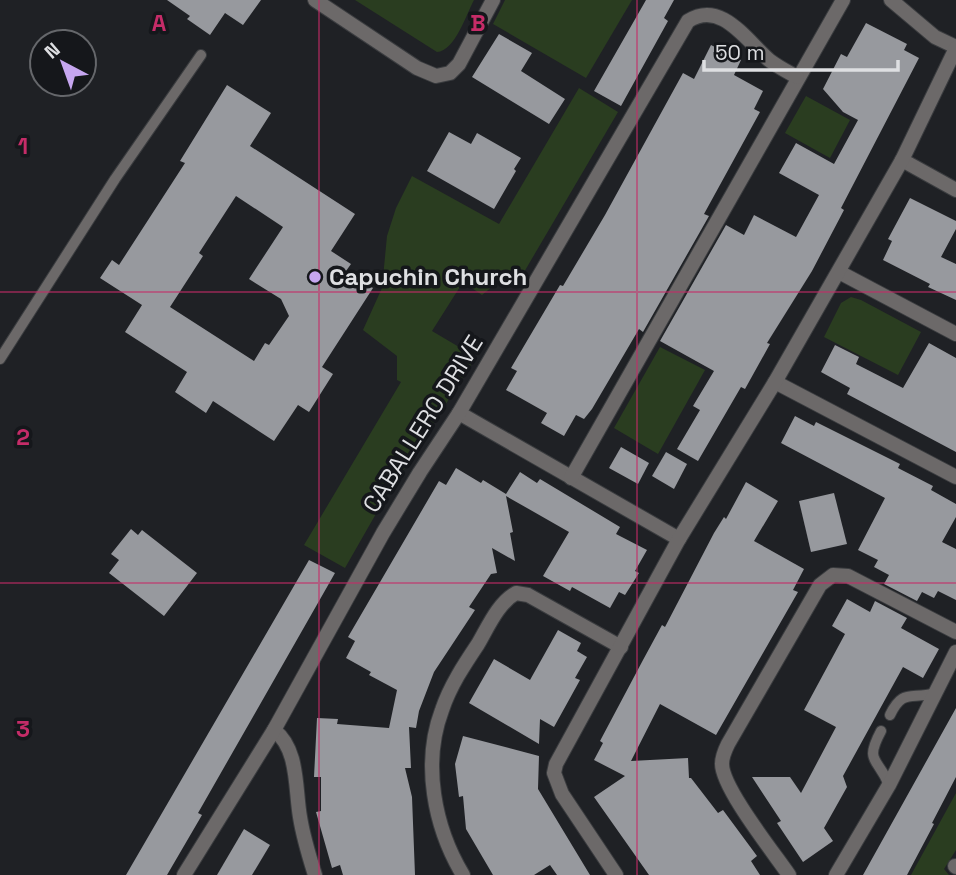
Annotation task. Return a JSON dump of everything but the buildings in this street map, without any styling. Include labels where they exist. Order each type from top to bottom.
[{"type":"street","points":[[315,0],[417,68],[428,74],[441,76],[450,73],[459,64],[493,0]]},
{"type":"street","points":[[571,478],[843,0]]},
{"type":"street","points":[[616,875],[562,794],[554,773],[559,755],[680,539],[775,382],[902,160],[956,48],[935,37],[891,0]]},
{"type":"street","name":"CABALLERO DRIVE","points":[[184,875],[274,730],[383,533],[460,413],[688,21],[696,13],[711,8],[727,16],[768,59],[797,77]]},
{"type":"street","points":[[902,160],[956,190]]},
{"type":"street","points":[[839,272],[956,334]]},
{"type":"street","points":[[775,382],[956,477]]},
{"type":"street","points":[[460,413],[680,539]]},
{"type":"street","points":[[789,875],[730,789],[722,765],[728,744],[820,585],[833,575],[848,576],[956,632]]},
{"type":"street","points":[[463,875],[446,839],[440,818],[432,752],[438,721],[449,691],[500,607],[516,593],[528,595],[621,647]]},
{"type":"street","points":[[836,875],[889,785],[956,652]]},
{"type":"street","points":[[274,730],[286,743],[293,761],[301,825],[314,875]]},
{"type":"lane","points":[[0,359],[115,179],[201,55]]},
{"type":"lane","points":[[890,715],[895,704],[905,696],[935,693]]},
{"type":"lane","points":[[881,731],[872,751],[889,785]]},
{"type":"green space","points":[[355,0],[474,0],[455,39],[449,46],[437,52]]},
{"type":"green space","points":[[505,0],[632,0],[586,78],[493,24]]},
{"type":"green space","points":[[579,88],[618,112],[520,279],[509,273],[482,295],[463,282],[432,331],[476,357],[381,505],[345,568],[304,545],[401,382],[397,380],[397,356],[363,330],[382,288],[387,236],[396,208],[412,176],[499,224]]},
{"type":"green space","points":[[806,96],[850,120],[830,158],[785,133]]},
{"type":"green space","points":[[851,297],[921,332],[898,375],[824,337],[841,303]]},
{"type":"green space","points":[[660,347],[705,370],[658,454],[614,428]]},
{"type":"green space","points":[[956,793],[956,850],[944,869],[949,875],[911,875]]},
{"type":"place","name":"Capuchin Church","points":[[315,277]]}]
